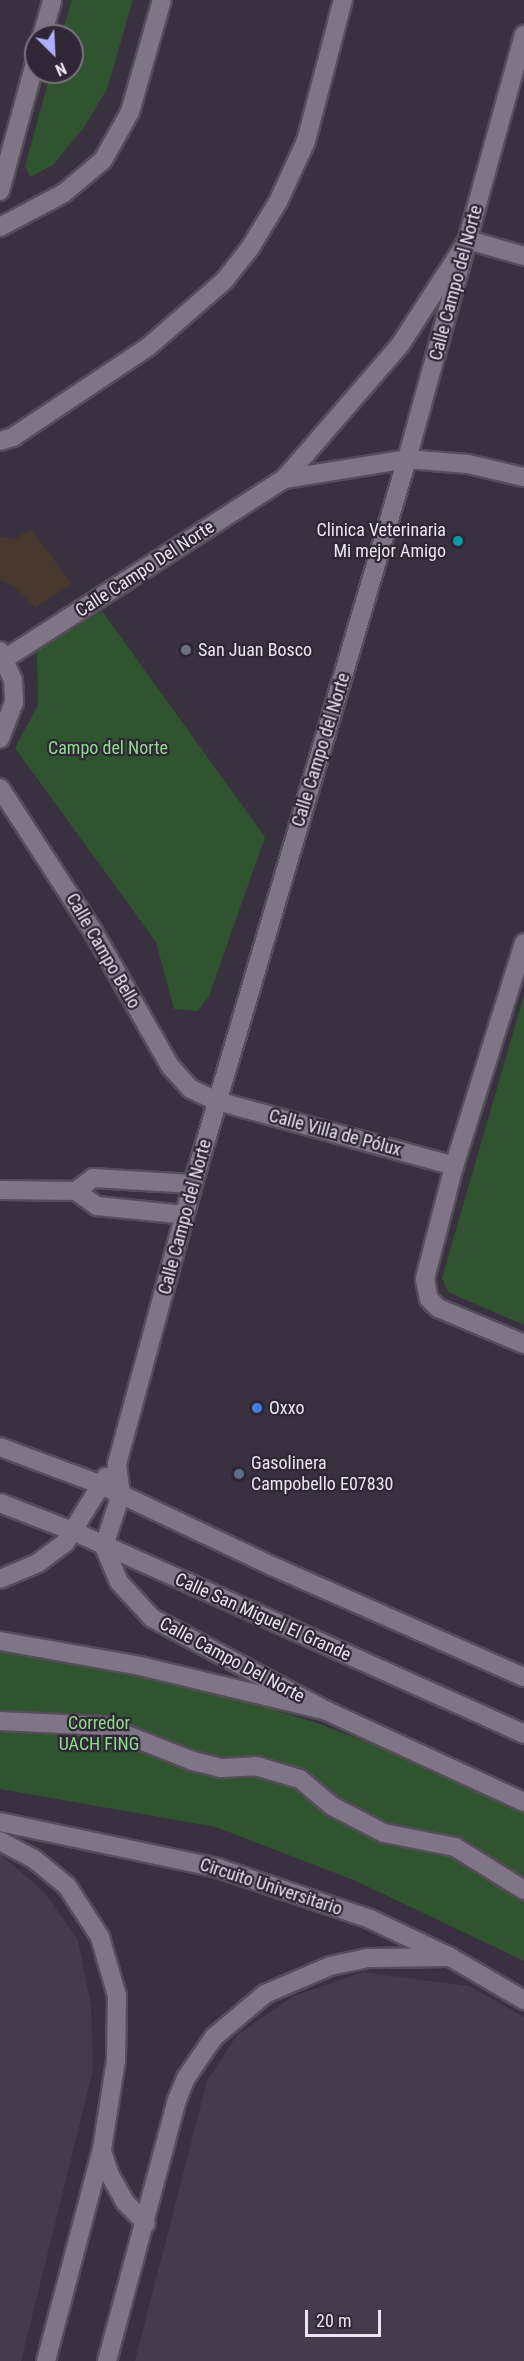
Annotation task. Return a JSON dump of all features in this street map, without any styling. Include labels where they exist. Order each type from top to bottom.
[{"type":"street","points":[[45,24],[52,0]]},
{"type":"street","points":[[0,226],[64,193],[103,160],[130,112],[162,0]]},
{"type":"street","points":[[0,441],[14,437],[148,347],[224,281],[250,248],[278,202],[306,141],[343,0]]},
{"type":"street","name":"Calle Campo del Norte","points":[[104,1546],[121,1494],[117,1464],[193,1184],[407,459],[524,35]]},
{"type":"street","points":[[0,191],[29,84]]},
{"type":"street","points":[[468,240],[524,256]]},
{"type":"street","name":"Calle Campo Del Norte","points":[[3,655],[284,479],[394,353],[468,240]]},
{"type":"street","name":"Calle Campo Del Norte","points":[[284,479],[407,459],[468,464],[524,477]]},
{"type":"street","points":[[0,738],[14,702],[13,680],[3,655]]},
{"type":"street","name":"Calle Campo Bello","points":[[0,789],[93,931],[170,1066],[191,1089],[217,1101]]},
{"type":"street","points":[[523,947],[454,1166],[425,1290],[438,1308],[524,1344]]},
{"type":"street","name":"Calle Villa de Pólux","points":[[217,1101],[454,1166]]},
{"type":"street","points":[[76,1191],[93,1178],[193,1184]]},
{"type":"street","points":[[0,1190],[76,1191],[97,1206],[185,1215]]},
{"type":"street","points":[[0,1447],[99,1484],[272,1566],[524,1677]]},
{"type":"street","name":"Calle Campo del Norte","points":[[75,1532],[99,1484],[117,1464]]},
{"type":"street","name":"Calle San Miguel El Grande","points":[[0,1503],[75,1532],[524,1734]]},
{"type":"street","points":[[0,1579],[38,1563],[75,1532]]},
{"type":"street","name":"Calle Campo Del Norte","points":[[104,1546],[119,1582],[152,1618],[327,1711]]},
{"type":"street","points":[[0,1641],[140,1666],[327,1711],[524,1802]]},
{"type":"street","points":[[0,1721],[104,1726],[193,1761],[221,1768],[256,1766],[300,1779],[332,1806],[384,1833],[455,1847],[482,1860],[501,1876],[524,1890]]},
{"type":"street","name":"Circuito Universitario","points":[[0,1822],[218,1868],[370,1919],[450,1957],[524,2000]]},
{"type":"street","points":[[0,1841],[34,1859],[67,1886],[100,1938],[109,1963],[119,2025],[102,2149],[46,2361]]},
{"type":"street","points":[[107,2361],[146,2224],[167,2134],[186,2078],[214,2037],[265,1994],[330,1966],[368,1958],[450,1957]]},
{"type":"street","points":[[102,2149],[110,2175],[126,2202],[146,2224]]},
{"type":"shaded area","points":[[31,529],[72,584],[35,608],[13,586],[0,580],[0,536],[15,539]]},
{"type":"shaded area","points":[[0,1854],[44,1892],[78,1940],[91,2006],[93,2070],[21,2361],[0,2361]]},
{"type":"shaded area","points":[[363,1972],[469,1986],[524,2017],[524,2361],[135,2361],[207,2081],[237,2035],[294,1996]]},
{"type":"green space","points":[[72,0],[133,0],[107,89],[85,126],[53,165],[30,177],[25,166],[48,84],[84,84],[84,24],[65,24]]},
{"type":"green space","name":"Campo del Norte","points":[[102,611],[265,837],[209,996],[198,1011],[174,1009],[156,942],[15,748],[38,705],[37,650]]},
{"type":"green space","points":[[524,995],[524,1325],[448,1292],[442,1278]]},
{"type":"green space","name":"Corredor UACH FING","points":[[0,1649],[170,1678],[317,1723],[466,1780],[524,1811],[524,1961],[356,1881],[216,1827],[0,1789]]},
{"type":"place","name":"Clinica Veterinaria Mi mejor Amigo","points":[[458,541]]},
{"type":"place","name":"San Juan Bosco","points":[[186,650]]},
{"type":"place","name":"Oxxo","points":[[257,1408]]},
{"type":"place","name":"Gasolinera Campobello E07830","points":[[239,1474]]}]
